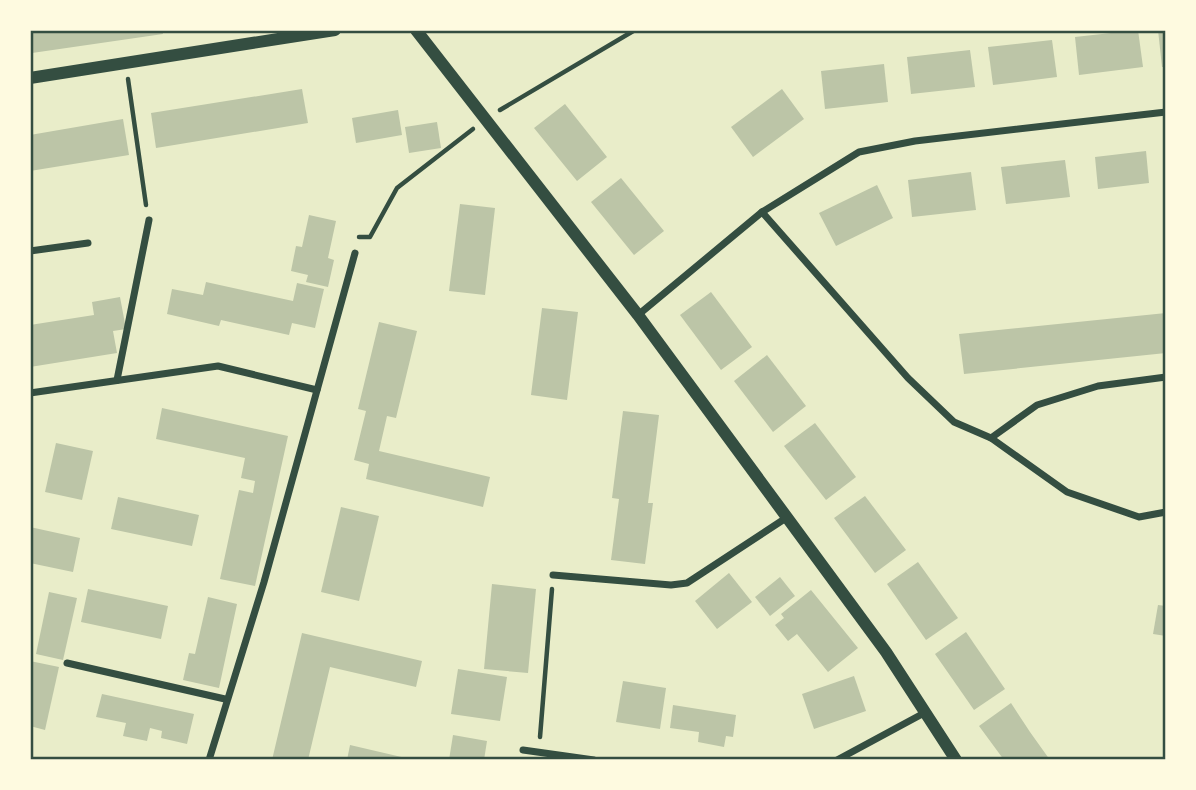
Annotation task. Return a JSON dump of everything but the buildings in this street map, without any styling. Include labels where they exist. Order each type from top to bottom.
[{"type":"street","points":[[30,78],[335,30]]},
{"type":"street","points":[[416,30],[638,315],[886,652],[956,760]]},
{"type":"street","points":[[638,315],[762,212],[859,152],[915,141],[1166,112]]},
{"type":"street","points":[[762,212],[908,378],[954,422],[991,438],[1068,492],[1139,517],[1166,512]]},
{"type":"street","points":[[117,380],[149,220]]},
{"type":"street","points":[[30,251],[88,243]]},
{"type":"street","points":[[209,760],[225,699],[264,582],[355,253]]},
{"type":"street","points":[[30,393],[218,366],[317,390]]},
{"type":"street","points":[[991,438],[1037,405],[1098,386],[1166,377]]},
{"type":"street","points":[[553,575],[671,585],[687,583],[786,518]]},
{"type":"street","points":[[67,663],[225,699]]},
{"type":"street","points":[[837,760],[926,712]]},
{"type":"street","points":[[523,750],[594,760]]},
{"type":"path","points":[[355,253],[359,237],[370,237],[397,188],[486,119],[635,30]]},
{"type":"path","points":[[125,64],[149,220]]},
{"type":"path","points":[[538,752],[553,575]]}]
